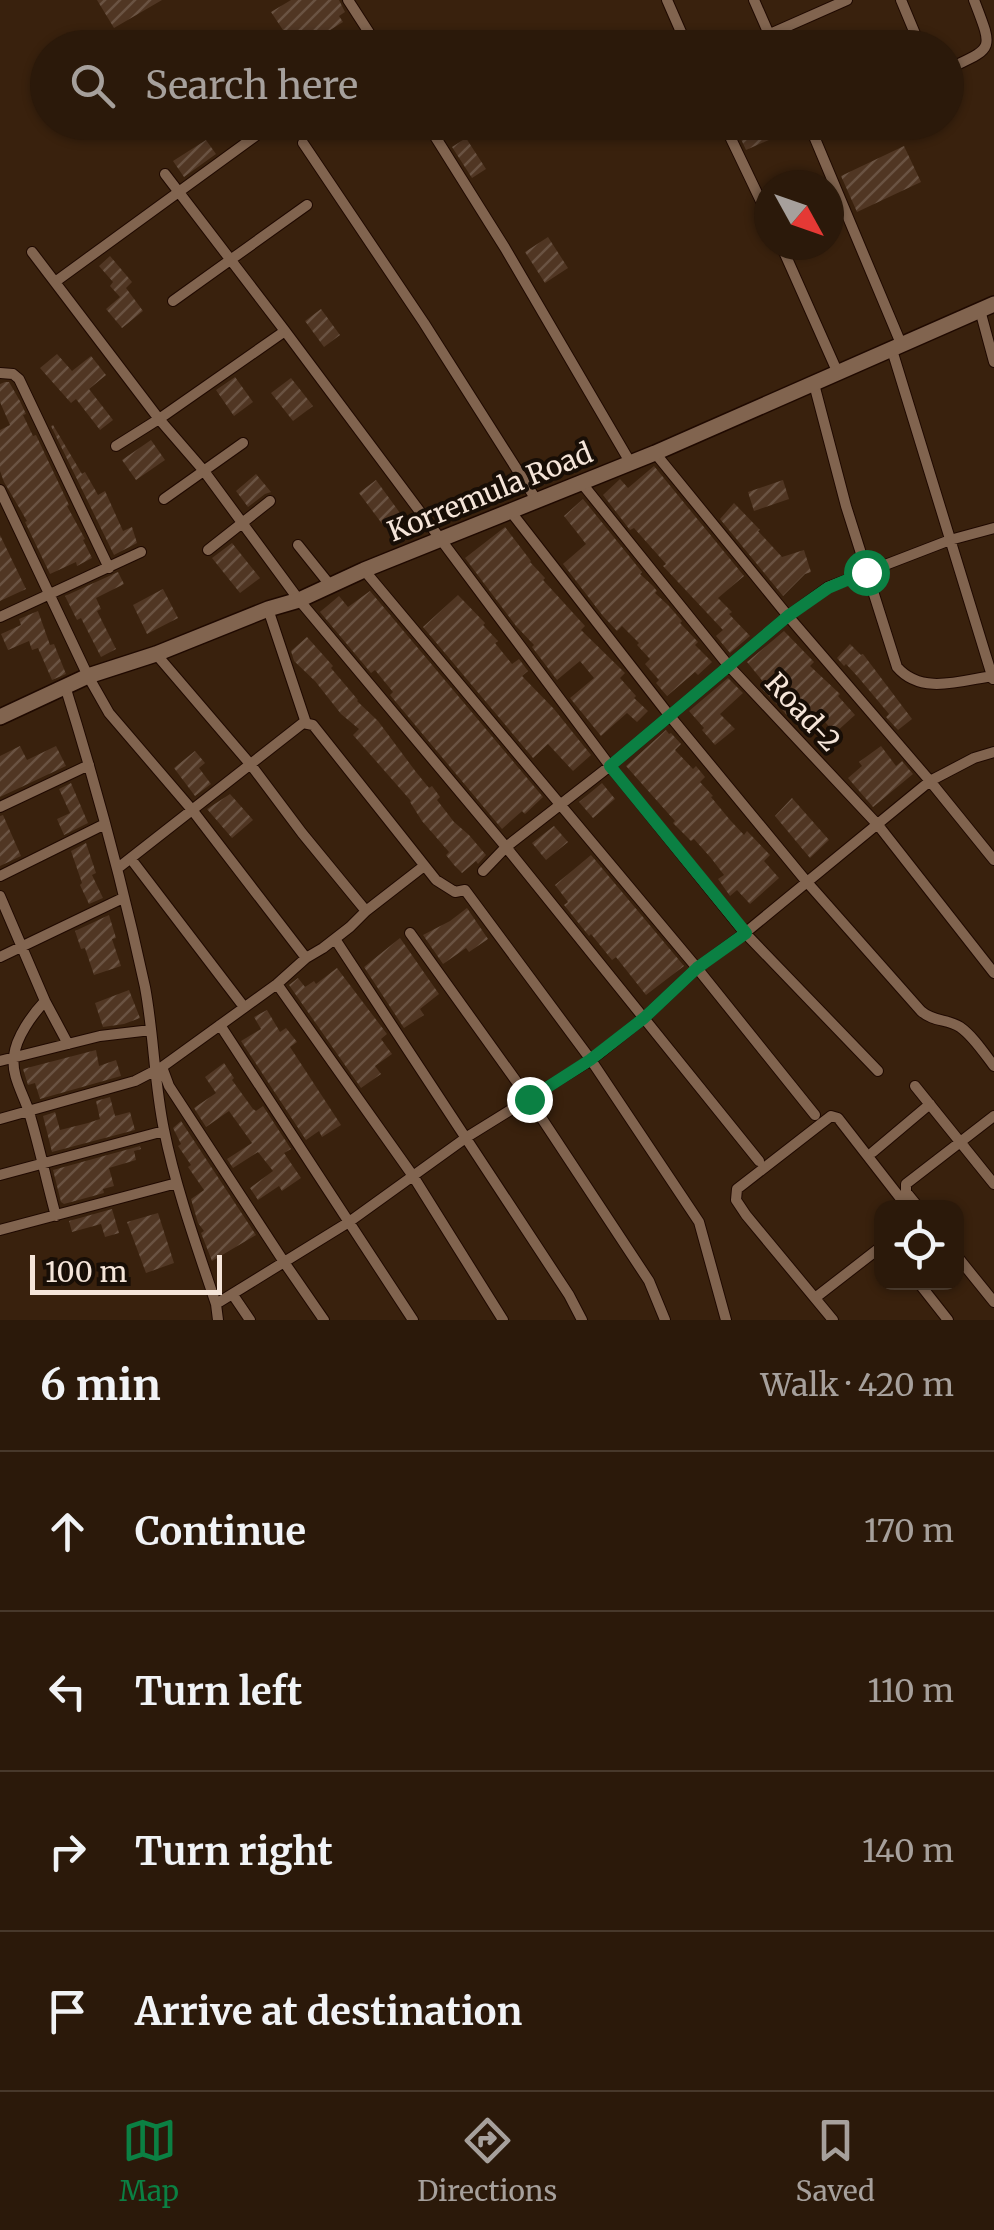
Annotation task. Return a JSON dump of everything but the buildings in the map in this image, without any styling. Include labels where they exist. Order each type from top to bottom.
[{"type":"street","points":[[348,0],[367,30]]},
{"type":"street","points":[[667,0],[680,30]]},
{"type":"street","points":[[754,0],[767,30]]},
{"type":"street","points":[[777,30],[832,3],[847,0]]},
{"type":"street","points":[[901,0],[914,30]]},
{"type":"street","points":[[964,62],[983,54],[991,40],[974,0]]},
{"type":"street","points":[[54,282],[250,140]]},
{"type":"street","points":[[437,140],[630,462]]},
{"type":"street","points":[[732,140],[754,187]]},
{"type":"street","points":[[814,384],[846,506],[897,667],[914,680],[939,685],[993,679],[897,348],[815,140]]},
{"type":"street","points":[[303,143],[424,323],[536,501]]},
{"type":"street","points":[[165,174],[610,766],[746,933],[878,1071]]},
{"type":"street","points":[[173,301],[306,205]]},
{"type":"street","points":[[32,252],[159,419],[204,471],[299,600],[506,847],[759,1161]]},
{"type":"street","points":[[788,260],[837,371]]},
{"type":"street","points":[[987,307],[994,362]]},
{"type":"street","name":"Korremula Road","points":[[0,716],[88,676],[299,600],[655,453],[987,307]]},
{"type":"street","points":[[116,446],[286,330]]},
{"type":"street","points":[[0,373],[19,379],[110,568]]},
{"type":"street","points":[[164,499],[243,443]]},
{"type":"street","points":[[655,453],[994,860]]},
{"type":"street","name":"Road-2","points":[[580,481],[728,666],[878,825],[994,973]]},
{"type":"street","points":[[0,490],[109,713],[194,811],[306,958]]},
{"type":"street","points":[[208,550],[270,501]]},
{"type":"street","points":[[511,512],[669,715],[806,880],[922,1012],[964,1030],[994,1066]]},
{"type":"street","points":[[483,870],[788,616],[828,588],[950,540],[994,528]]},
{"type":"street","points":[[298,546],[330,585]]},
{"type":"street","points":[[0,617],[141,552]]},
{"type":"street","points":[[364,570],[697,968],[814,1115]]},
{"type":"street","points":[[268,609],[306,723]]},
{"type":"street","points":[[156,654],[251,764],[366,911]]},
{"type":"street","points":[[65,686],[118,868],[145,988],[164,1131],[218,1320]]},
{"type":"street","points":[[118,868],[303,723],[313,726],[424,866],[448,890],[465,890],[590,1060],[698,1222],[726,1320]]},
{"type":"street","points":[[216,1304],[349,1222],[467,1138],[590,1060],[930,780],[994,752]]},
{"type":"street","points":[[0,806],[89,765]]},
{"type":"street","points":[[0,876],[105,824]]},
{"type":"street","points":[[131,860],[244,1007]]},
{"type":"street","points":[[0,1118],[135,1080],[158,1069],[277,984],[424,866]]},
{"type":"street","points":[[0,896],[68,1044]]},
{"type":"street","points":[[0,957],[123,898]]},
{"type":"street","points":[[410,934],[529,1099],[649,1281],[665,1320]]},
{"type":"street","points":[[335,939],[582,1320]]},
{"type":"street","points":[[277,984],[412,1176],[503,1320]]},
{"type":"street","points":[[45,1001],[30,1021],[13,1058],[56,1216]]},
{"type":"street","points":[[220,1025],[413,1320]]},
{"type":"street","points":[[0,1061],[100,1036],[151,1030]]},
{"type":"street","points":[[158,1069],[324,1320]]},
{"type":"street","points":[[915,1086],[994,1184]]},
{"type":"street","points":[[872,1152],[930,1104]]},
{"type":"street","points":[[833,1320],[736,1200],[737,1190],[831,1116],[838,1118],[902,1200]]},
{"type":"street","points":[[912,1200],[906,1184],[994,1116]]},
{"type":"street","points":[[0,1175],[164,1131]]},
{"type":"street","points":[[0,1230],[177,1183]]},
{"type":"street","points":[[815,1298],[874,1252]]},
{"type":"street","points":[[964,1265],[994,1302]]},
{"type":"street","points":[[924,1290],[948,1320]]},
{"type":"street","points":[[233,1295],[250,1320]]},
{"type":"route","points":[[529,1099],[590,1060],[644,1018],[697,968],[746,933],[610,766],[788,616],[828,588],[866,572]]}]
